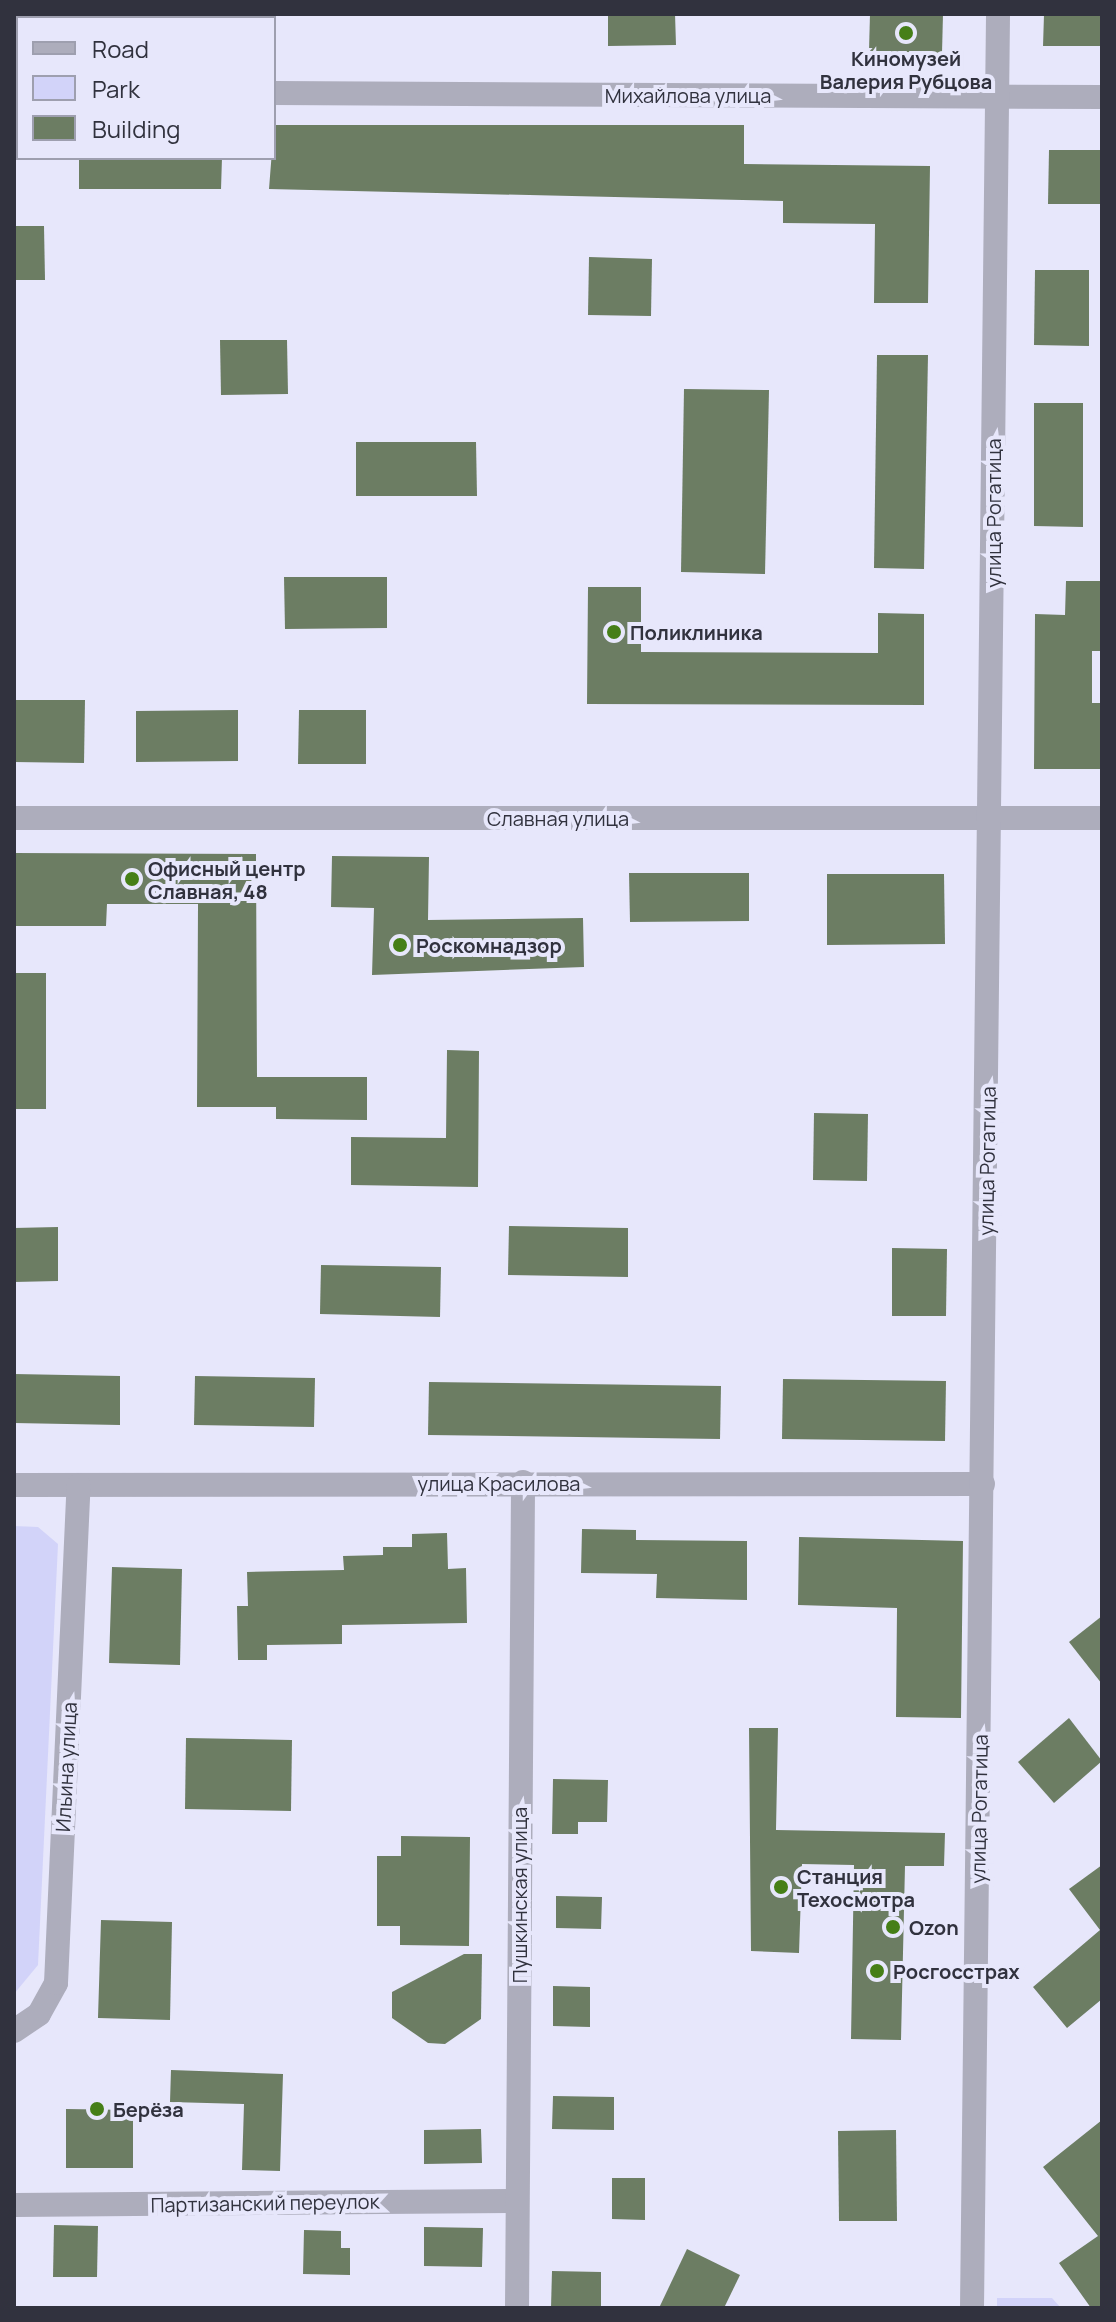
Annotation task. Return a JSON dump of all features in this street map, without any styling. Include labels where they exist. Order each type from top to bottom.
[{"type":"street","name":"улица Рогатица","points":[[972,2308],[998,14]]},
{"type":"street","name":"Михайлова улица","points":[[276,93],[1102,97]]},
{"type":"street","name":"Славная улица","points":[[14,818],[1102,818]]},
{"type":"street","name":"улица Красилова","points":[[14,1485],[523,1482],[983,1484]]},
{"type":"street","name":"Пушкинская улица","points":[[517,2308],[523,1482]]},
{"type":"street","name":"Ильина улица","points":[[14,2031],[39,2014],[56,1983],[79,1486]]},
{"type":"street","name":"Партизанский переулок","points":[[14,2205],[517,2201]]},
{"type":"green space","points":[[14,1526],[38,1527],[58,1544],[38,1965],[14,1994]]},
{"type":"green space","points":[[997,2298],[1052,2298],[1061,2308],[997,2308]]},
{"type":"building","points":[[608,14],[675,14],[676,45],[608,46]]},
{"type":"building","name":"Киномузей Валерия Рубцова","points":[[870,14],[943,14],[942,53],[869,51]]},
{"type":"building","points":[[1044,14],[1102,14],[1102,46],[1043,46]]},
{"type":"building","points":[[276,125],[744,125],[744,164],[930,166],[928,303],[874,303],[875,224],[783,223],[783,201],[269,189],[271,160],[276,160]]},
{"type":"building","points":[[1049,150],[1102,150],[1102,204],[1048,204]]},
{"type":"building","points":[[79,160],[222,160],[221,189],[79,189]]},
{"type":"building","points":[[14,226],[44,226],[45,280],[14,280]]},
{"type":"building","points":[[589,257],[652,259],[651,316],[588,315]]},
{"type":"building","points":[[1035,270],[1089,270],[1089,346],[1034,345]]},
{"type":"building","points":[[220,340],[287,340],[288,394],[221,395]]},
{"type":"building","points":[[877,355],[928,355],[924,569],[874,568]]},
{"type":"building","points":[[684,389],[769,390],[765,574],[681,572]]},
{"type":"building","points":[[1034,403],[1083,403],[1083,527],[1034,526]]},
{"type":"building","points":[[356,442],[476,442],[477,496],[356,496]]},
{"type":"building","points":[[284,577],[387,577],[387,628],[285,629]]},
{"type":"building","points":[[1066,581],[1102,581],[1102,651],[1092,651],[1092,703],[1102,703],[1102,769],[1034,769],[1035,614],[1065,615]]},
{"type":"building","name":"Поликлиника","points":[[588,587],[641,587],[641,652],[878,653],[878,613],[924,614],[924,705],[587,704]]},
{"type":"building","points":[[14,700],[85,700],[84,763],[14,762]]},
{"type":"building","points":[[238,710],[238,761],[136,762],[136,711]]},
{"type":"building","points":[[299,710],[366,710],[366,764],[298,764]]},
{"type":"building","points":[[14,853],[256,854],[257,1077],[367,1077],[367,1120],[276,1119],[276,1107],[197,1107],[198,904],[107,904],[106,926],[14,926]]},
{"type":"building","points":[[332,856],[429,857],[428,920],[583,918],[584,967],[372,975],[374,908],[331,907]]},
{"type":"building","points":[[629,873],[749,873],[749,921],[630,922]]},
{"type":"building","points":[[827,874],[944,874],[945,944],[827,945]]},
{"type":"building","points":[[14,973],[46,973],[46,1109],[14,1109]]},
{"type":"building","points":[[447,1050],[479,1051],[478,1187],[351,1185],[351,1137],[446,1138]]},
{"type":"building","points":[[814,1113],[868,1114],[867,1181],[813,1180]]},
{"type":"building","points":[[509,1226],[628,1228],[628,1277],[508,1275]]},
{"type":"building","points":[[58,1227],[58,1281],[14,1282],[14,1228]]},
{"type":"building","points":[[892,1248],[947,1249],[946,1316],[892,1316]]},
{"type":"building","points":[[321,1265],[441,1267],[440,1317],[320,1314]]},
{"type":"building","points":[[14,1374],[120,1376],[120,1425],[14,1423]]},
{"type":"building","points":[[195,1376],[315,1378],[314,1427],[194,1425]]},
{"type":"building","points":[[783,1379],[946,1381],[945,1441],[782,1439]]},
{"type":"building","points":[[429,1382],[721,1386],[720,1439],[428,1435]]},
{"type":"building","points":[[582,1529],[636,1530],[636,1540],[747,1541],[747,1600],[656,1598],[657,1574],[581,1573]]},
{"type":"building","points":[[447,1533],[448,1569],[466,1568],[467,1623],[342,1625],[342,1644],[267,1645],[267,1660],[238,1660],[237,1606],[248,1606],[247,1572],[344,1570],[343,1556],[383,1555],[383,1547],[412,1547],[412,1534]]},
{"type":"building","points":[[799,1537],[963,1541],[961,1718],[896,1717],[897,1608],[798,1605]]},
{"type":"building","points":[[112,1567],[182,1569],[180,1665],[109,1663]]},
{"type":"building","points":[[1102,1616],[1102,1684],[1069,1642]]},
{"type":"building","points":[[1069,1718],[1102,1761],[1054,1803],[1018,1762]]},
{"type":"building","points":[[749,1728],[778,1728],[776,1830],[945,1833],[944,1866],[905,1866],[901,2040],[851,2039],[854,1865],[802,1864],[799,1953],[751,1951]]},
{"type":"building","points":[[186,1738],[292,1740],[291,1811],[185,1809]]},
{"type":"building","points":[[553,1779],[608,1780],[607,1822],[578,1822],[578,1834],[552,1834]]},
{"type":"building","points":[[401,1836],[470,1837],[469,1946],[400,1945],[400,1926],[377,1926],[377,1856],[401,1856]]},
{"type":"building","points":[[1102,1865],[1102,1999],[1067,2028],[1033,1987],[1100,1930],[1069,1889]]},
{"type":"building","points":[[556,1896],[602,1897],[601,1929],[556,1928]]},
{"type":"building","points":[[101,1920],[172,1922],[170,2020],[98,2018]]},
{"type":"building","points":[[464,1954],[482,1954],[481,2019],[445,2044],[428,2043],[392,2018],[392,1992]]},
{"type":"building","points":[[553,1986],[590,1987],[590,2027],[553,2026]]},
{"type":"building","points":[[171,2070],[283,2074],[280,2171],[242,2170],[244,2104],[170,2102]]},
{"type":"building","points":[[553,2096],[614,2097],[614,2130],[552,2129]]},
{"type":"building","points":[[66,2109],[133,2110],[133,2168],[66,2168]]},
{"type":"building","points":[[1102,2120],[1102,2308],[1091,2308],[1059,2263],[1098,2236],[1043,2167]]},
{"type":"building","points":[[481,2129],[482,2163],[424,2164],[424,2130]]},
{"type":"building","points":[[896,2130],[897,2221],[839,2221],[838,2131]]},
{"type":"building","points":[[612,2178],[645,2178],[645,2220],[612,2219]]},
{"type":"building","points":[[54,2225],[98,2226],[97,2277],[53,2277]]},
{"type":"building","points":[[424,2227],[483,2228],[482,2267],[424,2266]]},
{"type":"building","points":[[304,2230],[341,2231],[341,2248],[350,2248],[350,2275],[303,2274]]},
{"type":"building","points":[[687,2249],[740,2275],[724,2308],[659,2308]]},
{"type":"building","points":[[552,2271],[601,2272],[601,2308],[551,2308]]},
{"type":"place","name":"Киномузей Валерия Рубцова","points":[[906,33]]},
{"type":"place","name":"Поликлиника","points":[[614,632]]},
{"type":"place","name":"Офисный центр Славная, 48","points":[[132,879]]},
{"type":"place","name":"Роскомнадзор","points":[[400,945]]},
{"type":"place","name":"Станция Техосмотра","points":[[781,1887]]},
{"type":"place","name":"Ozon","points":[[893,1927]]},
{"type":"place","name":"Росгосстрах","points":[[877,1971]]},
{"type":"place","name":"Берёза","points":[[97,2109]]}]
